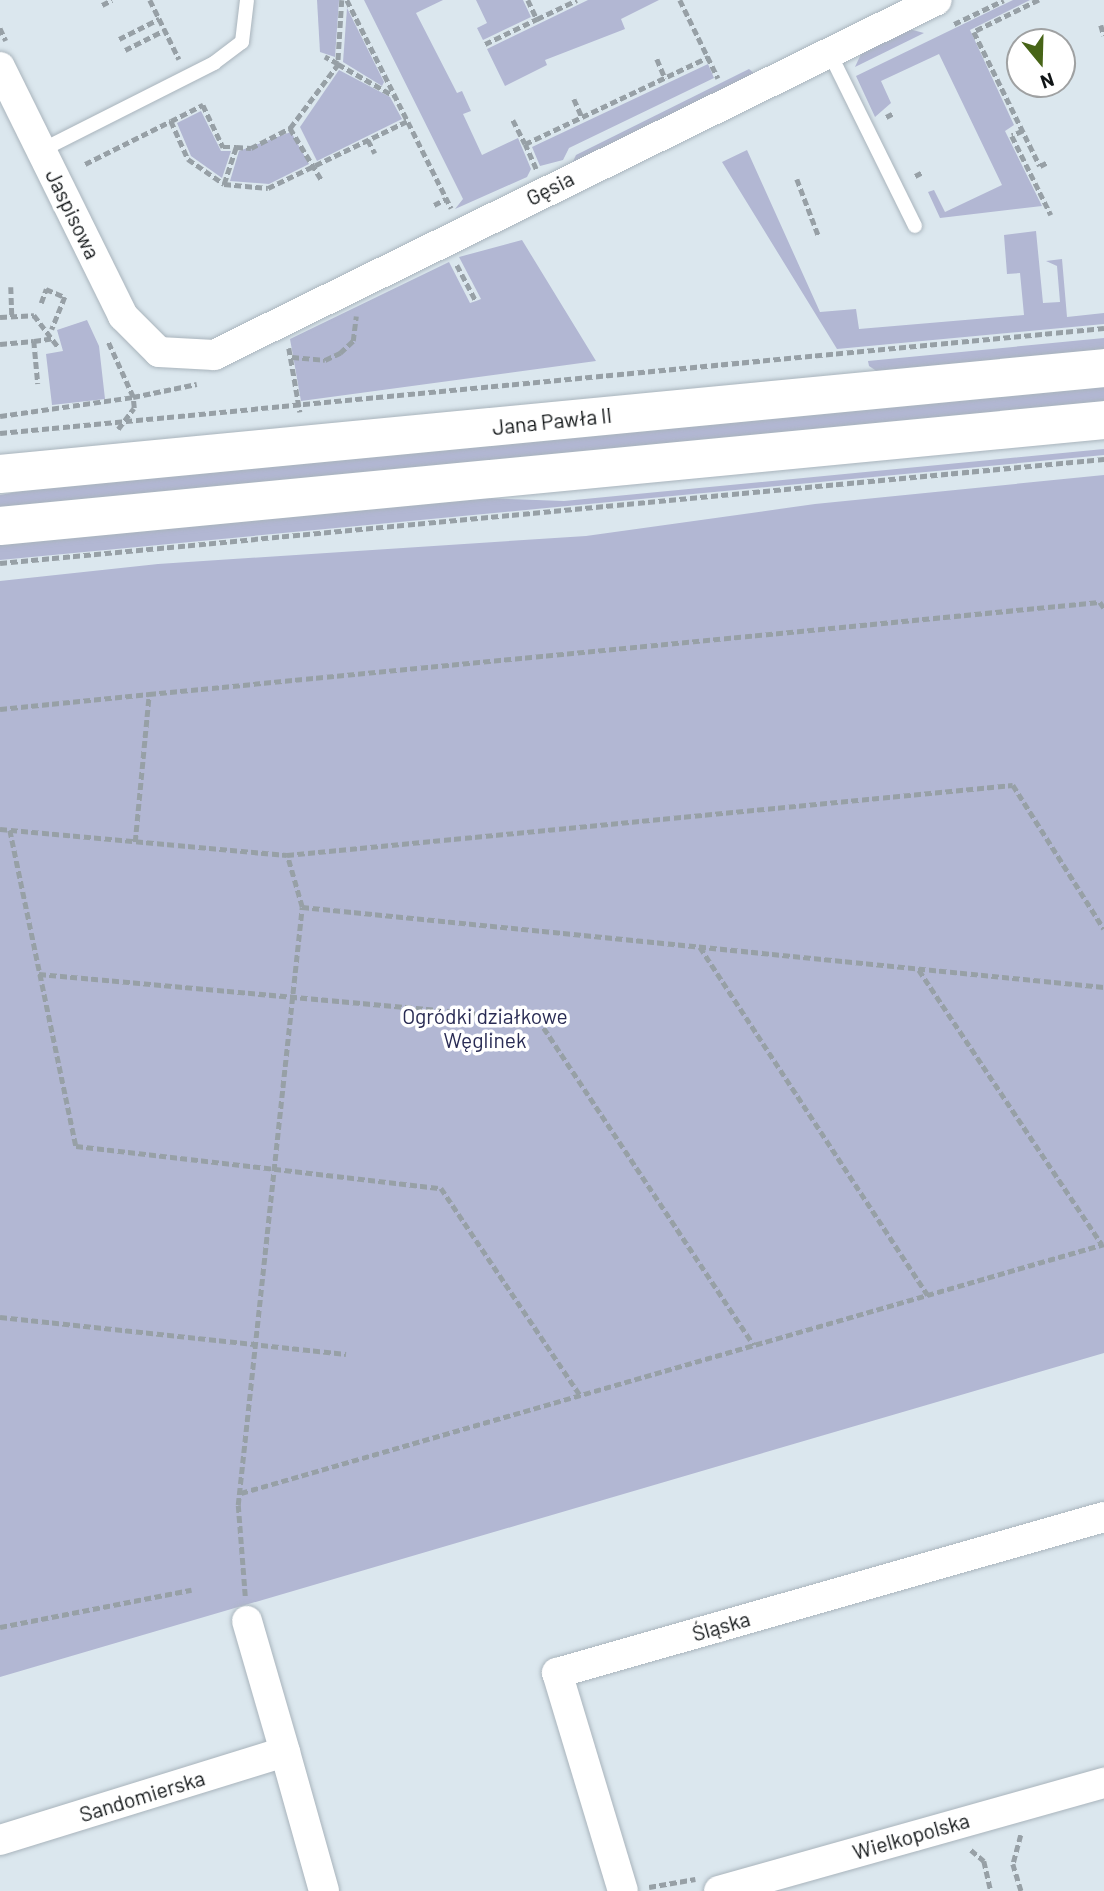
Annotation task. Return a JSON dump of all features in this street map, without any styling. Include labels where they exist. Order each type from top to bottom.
[{"type":"main road","name":"Jana Pawła II","points":[[0,474],[1104,368]]},
{"type":"main road","points":[[0,526],[1104,420]]},
{"type":"street","name":"Gęsia","points":[[159,352],[214,355],[937,0]]},
{"type":"street","name":"Jaspisowa","points":[[6,60],[42,150],[123,316],[159,352]]},
{"type":"street","name":"Śląska","points":[[633,1887],[557,1673],[1104,1517]]},
{"type":"street","points":[[247,1621],[324,1891]]},
{"type":"street","name":"Sandomierska","points":[[0,1840],[285,1752]]},
{"type":"street","name":"Wielkopolska","points":[[712,1883],[1104,1783]]},
{"type":"lane","points":[[42,150],[214,63],[242,42],[247,0]]},
{"type":"lane","points":[[829,52],[915,226]]},
{"type":"path","points":[[102,5],[111,0]]},
{"type":"path","points":[[150,0],[181,62],[169,68]]},
{"type":"path","points":[[85,164],[203,105],[223,147],[251,148],[290,128],[338,64],[345,0]]},
{"type":"path","points":[[345,0],[456,218]]},
{"type":"path","points":[[528,0],[537,19]]},
{"type":"path","points":[[485,44],[577,0]]},
{"type":"path","points":[[680,0],[719,79]]},
{"type":"path","points":[[1039,0],[974,32],[1040,166],[1046,163]]},
{"type":"path","points":[[119,39],[159,19]]},
{"type":"path","points":[[1101,25],[1104,36]]},
{"type":"path","points":[[0,28],[6,60]]},
{"type":"path","points":[[125,50],[165,30]]},
{"type":"path","points":[[325,57],[394,96]]},
{"type":"path","points":[[525,144],[708,57]]},
{"type":"path","points":[[657,59],[665,78]]},
{"type":"path","points":[[1000,85],[1006,82]]},
{"type":"path","points":[[574,99],[582,117]]},
{"type":"path","points":[[886,117],[892,114]]},
{"type":"path","points":[[513,120],[535,167]]},
{"type":"path","points":[[171,121],[188,159],[224,184],[268,188],[407,121]]},
{"type":"path","points":[[290,128],[321,179]]},
{"type":"path","points":[[1023,131],[1012,136],[1051,215]]},
{"type":"path","points":[[368,140],[374,153]]},
{"type":"path","points":[[224,184],[236,147]]},
{"type":"path","points":[[1025,162],[1036,157]]},
{"type":"path","points":[[915,176],[922,173]]},
{"type":"path","points":[[797,179],[819,237]]},
{"type":"path","points":[[435,205],[446,199]]},
{"type":"path","points":[[452,256],[476,301]]},
{"type":"path","points":[[11,287],[12,316]]},
{"type":"path","points":[[41,303],[46,289],[65,297],[52,330]]},
{"type":"path","points":[[292,358],[325,360],[348,348],[356,334],[352,304]]},
{"type":"path","points":[[0,317],[34,315],[52,330],[59,348]]},
{"type":"path","points":[[0,433],[1104,328]]},
{"type":"path","points":[[100,329],[132,397],[134,408],[118,429]]},
{"type":"path","points":[[0,344],[55,338]]},
{"type":"path","points":[[33,341],[38,384]]},
{"type":"path","points":[[293,365],[297,405]]},
{"type":"path","points":[[0,416],[132,397],[203,383]]},
{"type":"path","points":[[0,563],[1104,459]]},
{"type":"path","points":[[0,709],[1086,603],[1104,608]]},
{"type":"path","points":[[135,842],[149,694]]},
{"type":"path","points":[[0,829],[287,855],[1013,785],[1104,929]]},
{"type":"path","points":[[10,830],[76,1146],[275,1172],[441,1188],[580,1395]]},
{"type":"path","points":[[247,1621],[241,1493],[259,1343],[302,907],[287,855]]},
{"type":"path","points":[[302,907],[1104,987]]},
{"type":"path","points":[[699,947],[928,1294]]},
{"type":"path","points":[[241,1493],[1103,1244],[919,969]]},
{"type":"path","points":[[39,974],[538,1018],[754,1345]]},
{"type":"path","points":[[0,1317],[346,1354]]},
{"type":"path","points":[[0,1627],[191,1590]]},
{"type":"path","points":[[1021,1891],[1013,1855],[1029,1825]]},
{"type":"path","points":[[633,1887],[666,1889],[712,1883]]},
{"type":"green space","points":[[317,0],[339,0],[335,57],[320,52]]},
{"type":"green space","points":[[364,0],[443,0],[416,13],[457,93],[462,91],[471,111],[463,114],[482,155],[518,138],[531,169],[527,177],[455,209],[463,199]]},
{"type":"green space","points":[[476,0],[523,0],[531,17],[483,40],[477,28],[487,23]]},
{"type":"green space","points":[[588,0],[659,0],[621,19],[625,29],[545,60],[547,65],[505,86],[487,49]]},
{"type":"green space","points":[[1013,0],[1030,0],[970,30],[1014,125],[1005,131],[1042,206],[940,218],[928,192],[934,190],[945,212],[1002,185],[939,54],[881,81],[891,103],[875,117],[856,76]]},
{"type":"green space","points":[[347,8],[384,82],[382,86],[343,62]]},
{"type":"green space","points":[[909,29],[924,33],[855,67],[861,54]]},
{"type":"green space","points":[[708,64],[714,78],[569,148],[563,160],[540,166],[532,147]]},
{"type":"green space","points":[[749,69],[756,75],[571,166],[576,155]]},
{"type":"green space","points":[[339,70],[390,97],[402,119],[317,161],[300,127]]},
{"type":"green space","points":[[201,111],[221,151],[231,151],[222,178],[191,156],[177,123]]},
{"type":"green space","points":[[291,132],[309,164],[269,184],[230,181],[239,151]]},
{"type":"green space","points":[[747,150],[820,312],[856,309],[859,329],[1024,315],[1020,273],[1007,274],[1004,235],[1036,231],[1043,303],[1060,302],[1057,266],[1046,261],[1062,259],[1067,317],[1104,313],[1104,324],[837,349],[722,162]]},
{"type":"green space","points":[[522,240],[596,361],[301,401],[290,339],[449,262],[470,303],[481,299],[459,257]]},
{"type":"green space","points":[[87,320],[99,346],[105,399],[52,405],[46,354],[63,351],[57,330]]},
{"type":"green space","points":[[1104,338],[1104,353],[878,372],[869,366],[868,361]]},
{"type":"green space","points":[[1104,383],[1104,404],[0,512],[0,495],[32,489]]},
{"type":"green space","points":[[1104,449],[1104,455],[0,560],[0,542],[457,497],[564,501]]},
{"type":"green space","name":"Ogródki działkowe Węglinek","points":[[1104,475],[1104,1353],[0,1677],[0,581],[158,564],[586,536],[815,504]]}]
